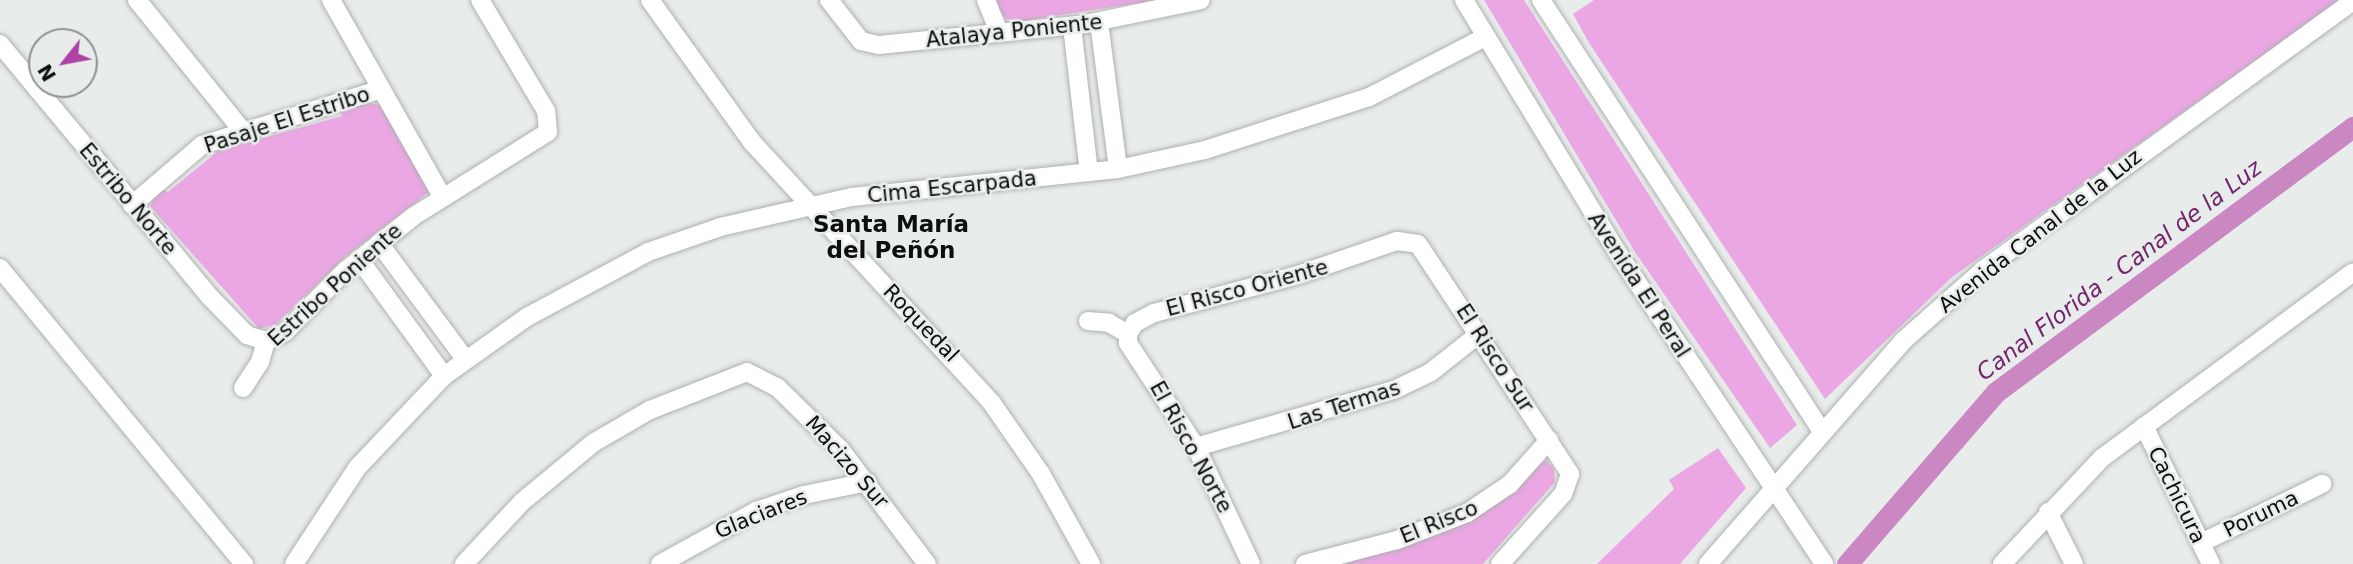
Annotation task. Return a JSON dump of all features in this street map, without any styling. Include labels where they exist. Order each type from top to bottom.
[{"type":"street","points":[[137,0],[242,130]]},
{"type":"street","points":[[331,0],[442,197]]},
{"type":"street","name":"Estribo Poniente","points":[[243,388],[260,362],[266,341],[285,332],[359,259],[442,197],[539,139],[549,128],[546,111],[480,0]]},
{"type":"street","name":"Roquedal","points":[[650,0],[734,120],[808,206],[972,377],[1025,448],[1091,564]]},
{"type":"street","name":"Atalaya Poniente","points":[[829,0],[866,43],[1072,26],[1201,0]]},
{"type":"street","points":[[986,0],[999,33]]},
{"type":"street","name":"Avenida El Peral","points":[[1464,0],[1619,256],[1821,560]]},
{"type":"street","points":[[1541,0],[1821,430]]},
{"type":"street","name":"Avenida Canal de la Luz","points":[[1708,564],[1775,488],[1821,430],[1905,340],[1983,270],[2353,1]]},
{"type":"street","points":[[1099,22],[1118,169]]},
{"type":"street","points":[[1072,26],[1089,172]]},
{"type":"street","name":"Cima Escarpada","points":[[294,564],[369,453],[444,376],[547,304],[638,257],[702,232],[808,206],[918,188],[1118,169],[1205,150],[1322,115],[1395,86],[1485,37]]},
{"type":"street","name":"Estribo Norte","points":[[0,44],[132,205],[233,322],[247,335],[266,341]]},
{"type":"street","name":"Pasaje El Estribo","points":[[132,205],[194,150],[242,130],[380,90]]},
{"type":"street","name":"El Risco Oriente","points":[[1128,334],[1135,323],[1154,313],[1298,275],[1397,241],[1413,242]]},
{"type":"street","name":"El Risco Sur","points":[[1413,242],[1426,251],[1549,440],[1570,480],[1511,560]]},
{"type":"street","points":[[379,243],[465,359]]},
{"type":"street","points":[[359,259],[444,376]]},
{"type":"street","points":[[0,268],[244,564]]},
{"type":"street","points":[[2002,564],[2048,512],[2144,426],[2350,274],[2353,295]]},
{"type":"street","points":[[1088,321],[1109,323],[1128,334]]},
{"type":"street","name":"El Risco Norte","points":[[1128,334],[1131,347],[1196,447],[1251,564]]},
{"type":"street","name":"Las Termas","points":[[1196,447],[1400,388],[1479,334]]},
{"type":"street","name":"Macizo Sur","points":[[464,564],[523,501],[593,443],[683,394],[735,374],[754,372],[797,405],[868,482],[927,564]]},
{"type":"street","name":"Cachicura","points":[[2144,426],[2211,564]]},
{"type":"street","name":"El Risco","points":[[1305,564],[1396,540],[1466,513],[1502,491],[1549,440]]},
{"type":"street","name":"Glaciares","points":[[660,564],[756,511],[803,495],[868,482]]},
{"type":"street","name":"Poruma","points":[[2201,543],[2322,484]]},
{"type":"street","points":[[2048,512],[2074,564]]},
{"type":"street","points":[[307,544],[307,564]]},
{"type":"shaded area","points":[[990,0],[1157,0],[1022,21],[1006,19]]},
{"type":"shaded area","points":[[1484,0],[1524,0],[1797,425],[1770,448],[1635,252]]},
{"type":"shaded area","points":[[1594,0],[2340,0],[1951,278],[1825,399],[1589,43],[1573,14]]},
{"type":"shaded area","points":[[366,103],[381,105],[429,192],[346,256],[276,324],[259,329],[150,206],[155,195],[162,189],[168,192],[218,151],[342,116],[340,109]]},
{"type":"shaded area","points":[[1718,448],[1746,488],[1680,564],[1597,564],[1674,489],[1669,480]]},
{"type":"shaded area","points":[[1546,460],[1554,469],[1555,482],[1483,564],[1345,564],[1485,510]]},
{"type":"waterway","name":"Canal Florida - Canal de la Luz","points":[[1847,564],[1996,392],[2353,127]]},
{"type":"district","name":"Santa María del Peñón","points":[[891,237]]}]
